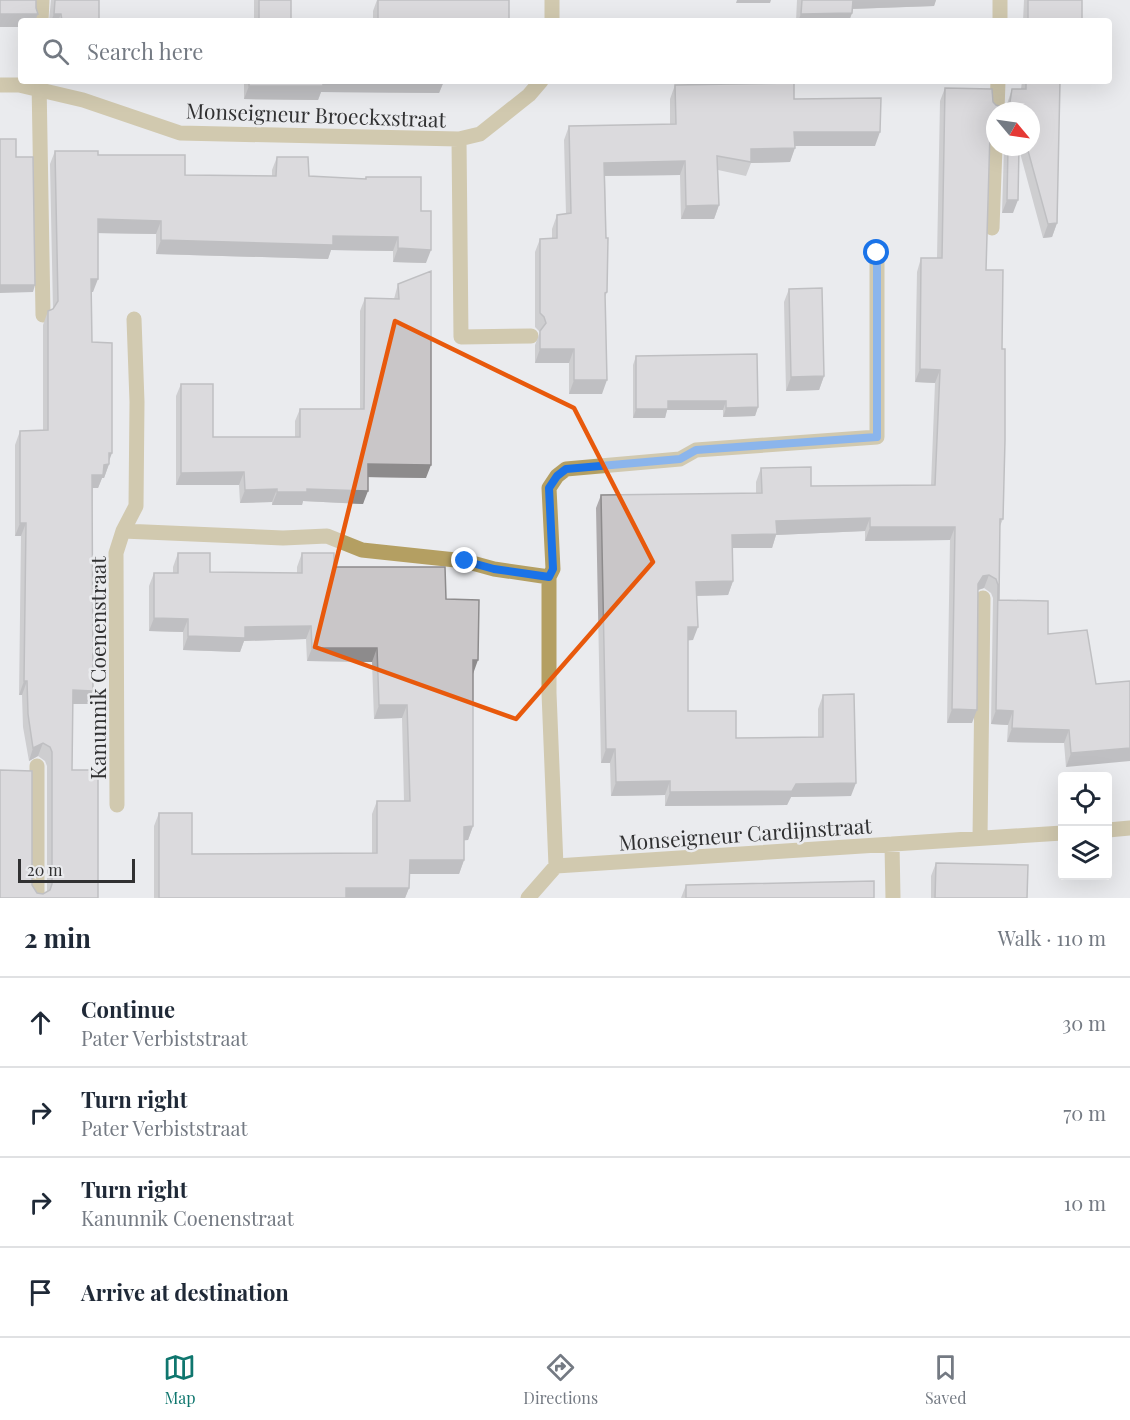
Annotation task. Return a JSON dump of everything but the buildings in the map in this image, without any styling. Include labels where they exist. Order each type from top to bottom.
[{"type":"street","points":[[41,18],[42,0]]},
{"type":"street","points":[[552,0],[552,18]]},
{"type":"street","points":[[1000,0],[1000,18]]},
{"type":"street","name":"Monseigneur Broeckxstraat","points":[[0,85],[39,85],[180,133],[459,139],[480,134],[529,95],[538,84]]},
{"type":"street","points":[[997,102],[998,84]]},
{"type":"street","points":[[39,85],[43,315]]},
{"type":"street","points":[[459,139],[461,337],[531,336]]},
{"type":"street","points":[[992,228],[995,156]]},
{"type":"street","points":[[528,898],[556,866],[549,693],[549,577],[553,569],[549,488],[557,476],[566,469],[680,459],[696,450],[877,437],[877,253]]},
{"type":"street","name":"Kanunnik Coenenstraat","points":[[117,805],[117,553],[123,531],[136,506],[137,402],[134,319]]},
{"type":"street","name":"Kanunnik Coenenstraat","points":[[123,531],[283,538],[327,536],[362,550],[465,561],[494,569],[549,577]]},
{"type":"street","points":[[980,838],[983,598]]},
{"type":"street","points":[[37,766],[37,898]]},
{"type":"street","points":[[1112,830],[1130,828]]},
{"type":"street","name":"Monseigneur Cardijnstraat","points":[[556,866],[1058,833]]},
{"type":"street","points":[[892,844],[893,898]]},
{"type":"highlighted area","points":[[395,321],[574,408],[653,562],[516,719],[315,647]]},
{"type":"route","points":[[465,561],[494,569],[549,577],[553,569],[549,488],[557,476],[566,469],[680,459],[696,450],[877,437],[877,253]]}]
